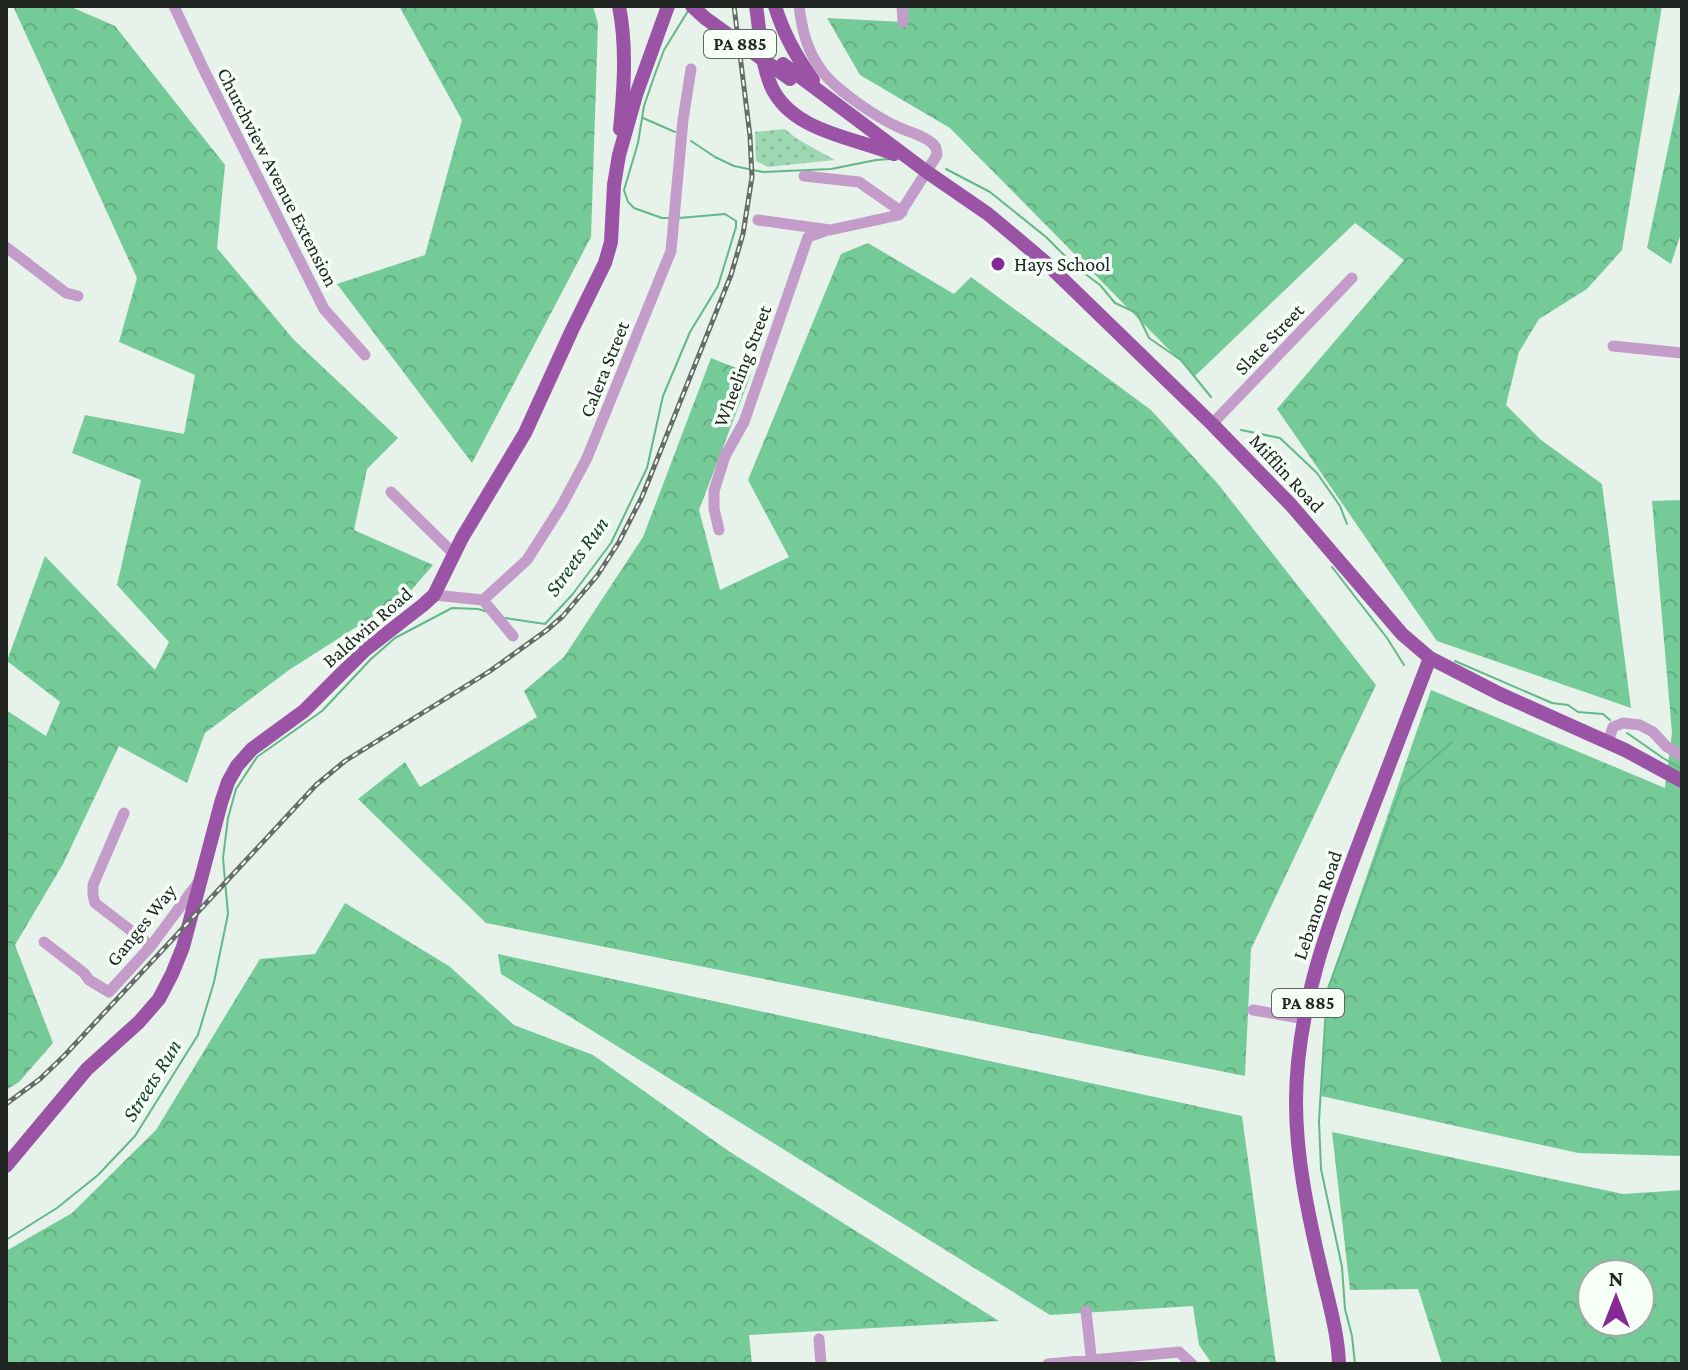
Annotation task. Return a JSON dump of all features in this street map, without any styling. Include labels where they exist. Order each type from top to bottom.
[{"type":"main road","points":[[614,185],[624,69],[619,6]]},
{"type":"main road","name":"Baldwin Road","points":[[6,1166],[87,1069],[139,1022],[159,999],[183,947],[221,803],[237,766],[252,749],[304,711],[364,651],[434,595],[453,553],[525,433],[605,263],[611,242],[619,155],[636,95],[668,6]]},
{"type":"main road","name":"Mifflin Road","points":[[692,6],[790,79],[890,144]]},
{"type":"main road","name":"Mifflin Road","points":[[705,6],[1023,243],[1212,424],[1291,505],[1402,634],[1430,658],[1500,694],[1608,742],[1682,781]]},
{"type":"main road","points":[[756,6],[767,75],[772,88],[787,108],[809,124],[879,148],[922,168]]},
{"type":"main road","points":[[775,6],[799,61],[830,98]]},
{"type":"main road","name":"Lebanon Road","points":[[1339,1364],[1332,1314],[1302,1180],[1296,1102],[1300,1045],[1321,950],[1343,884],[1430,658]]},
{"type":"street","name":"Churchview Avenue Extension","points":[[174,6],[324,309],[365,355]]},
{"type":"street","points":[[758,220],[830,230],[899,215],[922,168],[937,155],[931,142],[896,126],[838,88],[823,73],[805,41],[799,6]]},
{"type":"street","points":[[902,6],[903,22]]},
{"type":"street","name":"Calera Street","points":[[487,605],[527,560],[587,458],[671,251],[691,69]]},
{"type":"street","points":[[804,176],[859,182],[902,212]]},
{"type":"street","name":"Wheeling Street","points":[[719,530],[714,491],[725,456],[744,422],[808,237],[830,230]]},
{"type":"street","points":[[6,247],[66,293],[78,296]]},
{"type":"street","name":"Slate Street","points":[[1212,424],[1352,278]]},
{"type":"street","points":[[1613,346],[1682,353]]},
{"type":"street","points":[[391,492],[453,553]]},
{"type":"street","points":[[434,595],[487,605],[513,636]]},
{"type":"street","points":[[1608,742],[1613,727],[1623,723],[1640,725],[1682,756]]},
{"type":"street","points":[[124,813],[93,885],[93,895],[95,903],[151,946]]},
{"type":"street","name":"Ganges Way","points":[[44,942],[89,980],[109,992],[151,946],[200,881]]},
{"type":"street","points":[[1253,1010],[1305,1019]]},
{"type":"street","points":[[1086,1311],[1092,1362]]},
{"type":"street","points":[[819,1339],[821,1364]]},
{"type":"street","points":[[1048,1364],[1179,1352],[1192,1364]]},
{"type":"green space","points":[[13,6],[69,6],[115,26],[225,165],[217,248],[294,340],[398,438],[367,469],[354,530],[433,565],[408,594],[289,670],[205,733],[187,783],[119,746],[63,864],[15,945],[53,1043],[19,1082],[6,1090],[6,710],[46,736],[60,702],[7,661],[45,556],[155,670],[169,642],[117,585],[141,480],[72,453],[85,415],[184,434],[195,375],[119,342],[137,278]]},
{"type":"green space","points":[[399,6],[593,6],[598,24],[591,237],[472,463],[337,284],[425,255],[462,120]]},
{"type":"green space","points":[[902,6],[1662,6],[1622,250],[1587,289],[1539,319],[1519,352],[1506,405],[1541,440],[1602,484],[1631,708],[1437,641],[1277,409],[1404,260],[1355,223],[1195,376],[950,128],[860,75],[827,18],[903,22]]},
{"type":"green space","points":[[1682,82],[1682,230],[1671,264],[1647,248]]},
{"type":"green space","points":[[785,129],[835,160],[768,167],[756,161],[755,132]]},
{"type":"green space","points":[[868,243],[954,294],[971,277],[1151,410],[1218,484],[1376,685],[1251,949],[1245,1076],[486,923],[358,799],[405,762],[420,787],[537,717],[524,691],[564,657],[643,537],[711,358],[751,374],[699,510],[720,590],[789,557],[748,480],[841,254]]},
{"type":"green space","points":[[1682,500],[1682,1156],[1578,1153],[1321,1096],[1327,991],[1431,690],[1665,788],[1672,733],[1652,501]]},
{"type":"green space","points":[[345,903],[449,966],[514,1025],[593,1055],[730,1152],[999,1321],[749,1335],[752,1364],[6,1364],[6,1251],[72,1213],[156,1130],[260,959],[315,954]]},
{"type":"green space","points":[[498,954],[1242,1116],[1276,1364],[1212,1364],[1199,1345],[1193,1306],[1050,1315],[501,974]]},
{"type":"green space","points":[[1332,1132],[1623,1194],[1682,1190],[1682,1364],[1442,1364],[1418,1289],[1350,1290]]},
{"type":"waterway","name":"Streets Run","points":[[668,218],[634,208],[624,190],[655,74],[664,50],[688,11]]},
{"type":"waterway","points":[[643,118],[675,132]]},
{"type":"waterway","points":[[691,141],[734,166],[763,172],[831,169],[890,159]]},
{"type":"waterway","points":[[946,169],[990,192],[1046,237],[1076,267],[1100,285],[1115,303],[1137,313],[1149,338],[1181,360],[1211,397]]},
{"type":"waterway","name":"Streets Run","points":[[505,618],[545,624],[572,595],[611,543],[647,468],[663,396],[690,332],[718,286],[736,227],[736,221],[725,214],[679,218]]},
{"type":"waterway","points":[[1241,430],[1280,438],[1317,473],[1340,506],[1347,524]]},
{"type":"waterway","points":[[1332,567],[1404,665]]},
{"type":"waterway","name":"Streets Run","points":[[6,1240],[57,1208],[98,1175],[135,1136],[198,1035],[214,982],[228,914],[223,858],[228,818],[236,789],[257,757],[322,711],[395,638],[452,608],[488,612]]},
{"type":"waterway","points":[[1455,661],[1552,703],[1568,705],[1578,712],[1603,714],[1610,720]]},
{"type":"waterway","points":[[1627,733],[1682,769]]},
{"type":"waterway","points":[[1355,1364],[1345,1309],[1342,1267],[1321,1169],[1319,1121],[1327,991],[1402,786],[1452,742]]},
{"type":"railway","points":[[6,1104],[40,1079],[64,1056],[316,785],[345,761],[490,671],[547,630],[597,576],[642,497],[731,275],[743,234],[752,177],[734,6]]},
{"type":"place","name":"Hays School","points":[[998,264]]}]
